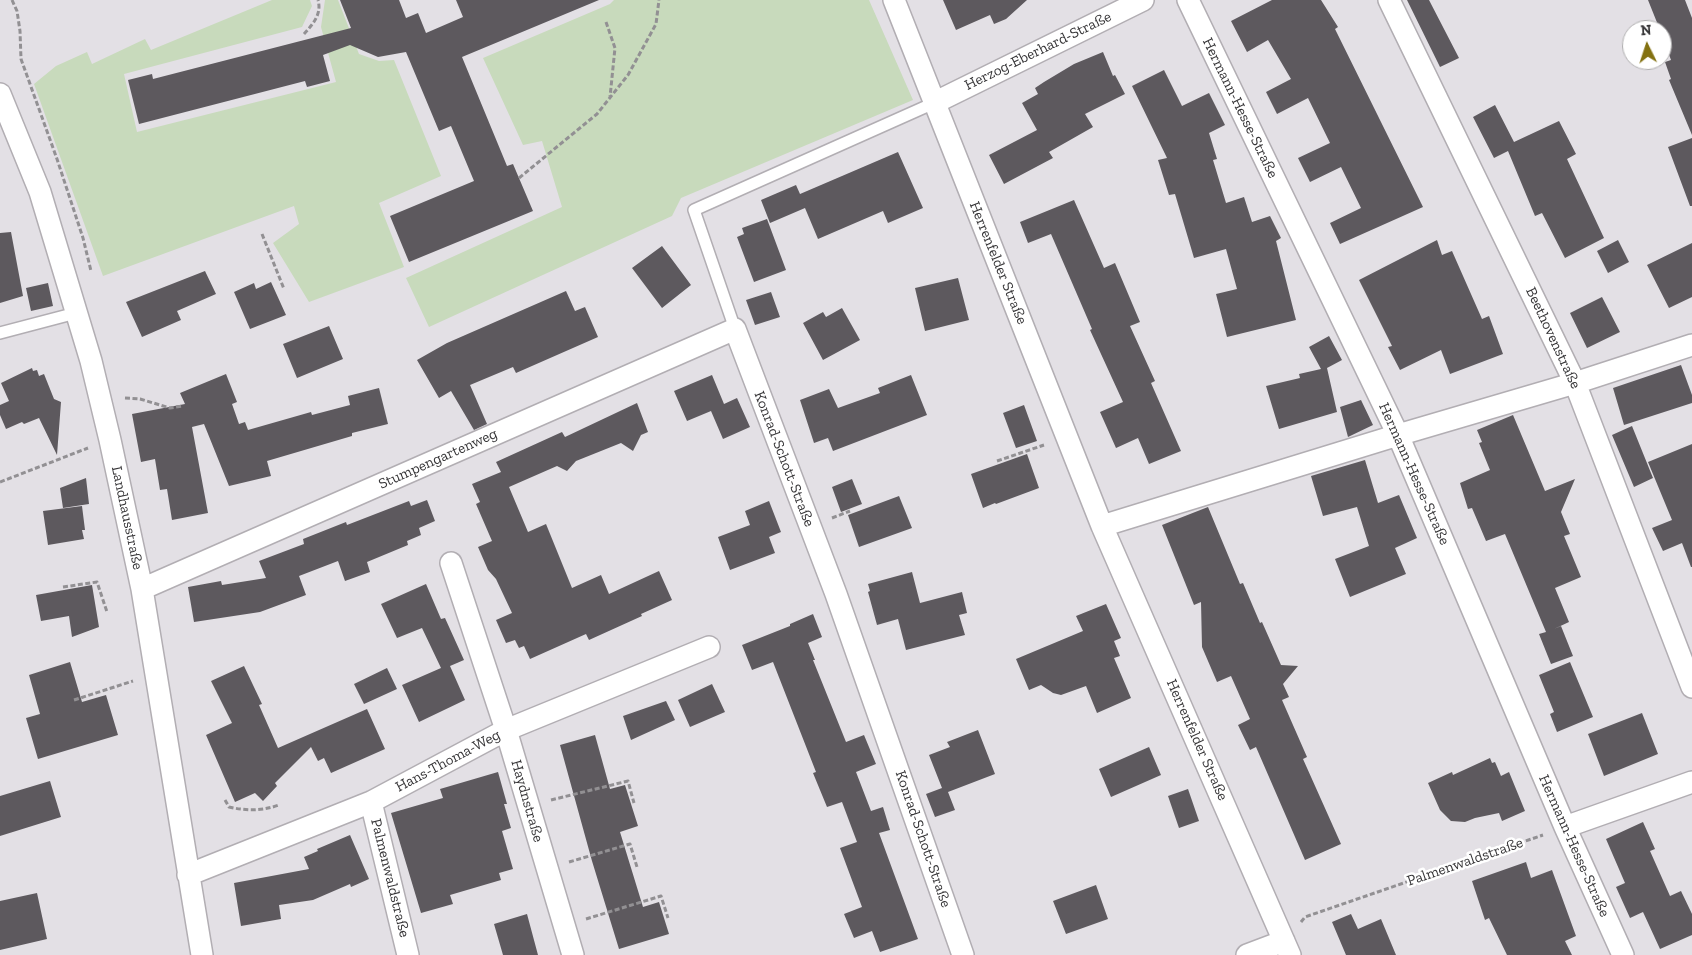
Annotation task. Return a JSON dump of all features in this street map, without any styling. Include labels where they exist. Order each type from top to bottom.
[{"type":"street","name":"Herrenfelder Straße","points":[[894,0],[1102,526],[1287,948]]},
{"type":"street","name":"Herzog-Eberhard-Straße","points":[[934,102],[1143,0]]},
{"type":"street","name":"Hermann-Hesse-Straße","points":[[1188,0],[1398,435],[1565,828],[1623,955]]},
{"type":"street","name":"Beethovenstraße","points":[[1389,0],[1575,383],[1692,687]]},
{"type":"street","name":"Landhausstraße","points":[[0,94],[40,192],[74,305],[110,440],[142,589],[202,955]]},
{"type":"street","name":"Stumpengartenweg","points":[[142,589],[734,329]]},
{"type":"street","name":"Konrad-Schott-Straße","points":[[734,329],[836,594],[963,955]]},
{"type":"street","points":[[1102,526],[1575,383],[1692,345]]},
{"type":"street","name":"Haydnstraße","points":[[451,563],[506,730],[573,955]]},
{"type":"street","name":"Hans-Thoma-Weg","points":[[188,875],[371,802],[506,730],[708,647]]},
{"type":"street","points":[[1565,828],[1692,782]]},
{"type":"street","name":"Palmenwaldstraße","points":[[371,802],[408,955]]},
{"type":"street","points":[[1246,955],[1287,948]]},
{"type":"lane","name":"Konrad-Schott-Straße","points":[[734,329],[694,210],[934,102]]},
{"type":"lane","points":[[0,333],[74,305]]},
{"type":"path","points":[[12,0],[17,11],[21,59],[74,212],[94,282],[74,305]]},
{"type":"path","points":[[304,34],[316,21],[320,6],[318,0]]},
{"type":"path","points":[[519,178],[597,114],[628,75],[656,24],[659,0]]},
{"type":"path","points":[[606,22],[615,48],[610,97]]},
{"type":"path","points":[[262,234],[284,289]]},
{"type":"path","points":[[100,398],[140,399],[170,408],[182,406]]},
{"type":"path","points":[[997,461],[1067,438]]},
{"type":"path","points":[[0,482],[110,440]]},
{"type":"path","points":[[63,587],[98,582],[107,612]]},
{"type":"path","points":[[74,700],[155,674]]},
{"type":"path","points":[[528,806],[628,781],[634,803]]},
{"type":"path","points":[[225,800],[229,807],[242,810],[264,810],[279,805]]},
{"type":"path","name":"Palmenwaldstraße","points":[[1287,948],[1305,917],[1565,828]]},
{"type":"path","points":[[547,869],[630,844],[637,867]]},
{"type":"path","points":[[564,926],[661,896],[668,918]]},
{"type":"green space","points":[[272,0],[310,0],[312,6],[302,27],[124,74],[137,132],[336,82],[321,27],[325,0],[338,0],[359,54],[379,61],[394,60],[441,176],[379,203],[404,267],[309,302],[273,243],[299,224],[294,206],[103,276],[34,84],[56,66],[87,52],[92,64],[145,39],[151,50]]},
{"type":"green space","points":[[614,0],[869,0],[913,100],[681,198],[672,216],[429,327],[406,278],[562,207],[542,141],[523,145],[483,58],[610,4]]},
{"type":"building","points":[[340,0],[399,0],[406,18],[418,13],[426,33],[463,17],[456,0],[599,0],[462,57],[507,166],[513,164],[533,211],[409,262],[390,216],[474,181],[451,126],[439,131],[406,52],[378,57],[350,45],[323,55],[330,81],[307,87],[305,81],[139,124],[128,80],[152,74],[153,79],[351,28]]},
{"type":"building","points":[[943,0],[1027,0],[1006,19],[994,24],[990,15],[956,30]]},
{"type":"building","points":[[1272,0],[1321,0],[1338,27],[1335,29],[1423,207],[1340,244],[1330,223],[1361,208],[1341,167],[1310,182],[1298,158],[1330,143],[1308,98],[1277,114],[1266,92],[1291,79],[1268,40],[1247,52],[1231,21]]},
{"type":"building","points":[[1407,0],[1429,0],[1459,58],[1440,67]]},
{"type":"building","points":[[1648,0],[1685,0],[1692,18],[1692,135],[1669,80],[1671,79],[1668,70],[1672,70],[1672,20],[1656,20]]},
{"type":"building","points":[[1103,52],[1113,76],[1115,75],[1125,94],[1085,114],[1093,127],[1049,152],[1053,158],[1004,184],[989,155],[1037,130],[1022,103],[1038,94],[1035,88],[1044,82],[1074,64]]},
{"type":"building","points":[[1164,70],[1182,106],[1209,93],[1225,125],[1209,133],[1217,159],[1213,160],[1226,203],[1244,197],[1252,222],[1270,216],[1281,238],[1276,241],[1296,320],[1227,337],[1216,294],[1237,289],[1226,249],[1194,258],[1175,194],[1169,195],[1158,160],[1167,158],[1132,86]]},
{"type":"building","points":[[1495,105],[1514,142],[1559,121],[1576,154],[1567,159],[1604,238],[1565,258],[1542,213],[1535,216],[1508,151],[1494,158],[1473,117]]},
{"type":"building","points":[[1692,138],[1692,206],[1690,206],[1668,147]]},
{"type":"building","points":[[898,152],[923,208],[888,223],[883,211],[818,239],[805,208],[770,223],[761,200],[796,185],[800,194]]},
{"type":"building","points":[[1074,200],[1104,268],[1115,263],[1140,322],[1130,326],[1155,381],[1151,383],[1181,451],[1149,464],[1138,438],[1116,448],[1100,412],[1123,402],[1090,330],[1092,329],[1051,234],[1028,243],[1020,222]]},
{"type":"building","points":[[767,219],[786,270],[754,282],[737,237],[744,234],[742,228]]},
{"type":"building","points":[[11,232],[23,296],[0,303],[0,233]]},
{"type":"building","points":[[1437,240],[1442,255],[1452,251],[1482,319],[1489,316],[1503,354],[1450,374],[1441,350],[1400,370],[1388,347],[1392,346],[1359,280]]},
{"type":"building","points":[[1618,240],[1629,262],[1608,273],[1597,251]]},
{"type":"building","points":[[1692,243],[1692,297],[1669,308],[1647,265]]},
{"type":"building","points":[[662,246],[691,285],[662,308],[632,268]]},
{"type":"building","points":[[205,271],[216,294],[177,311],[181,320],[142,337],[126,302]]},
{"type":"building","points":[[958,278],[969,320],[925,331],[915,288]]},
{"type":"building","points":[[271,282],[286,315],[250,329],[234,292],[254,283],[256,289]]},
{"type":"building","points":[[48,283],[53,306],[31,311],[26,288]]},
{"type":"building","points":[[566,291],[575,311],[585,307],[598,337],[516,373],[513,367],[470,385],[487,424],[474,430],[451,391],[439,398],[417,360],[447,343]]},
{"type":"building","points":[[771,292],[780,317],[755,325],[746,300]]},
{"type":"building","points":[[1602,297],[1620,332],[1587,348],[1570,313]]},
{"type":"building","points":[[842,308],[860,340],[823,360],[803,323],[823,312],[826,317]]},
{"type":"building","points":[[329,326],[343,359],[297,378],[283,344]]},
{"type":"building","points":[[1329,336],[1342,360],[1327,368],[1337,412],[1279,429],[1266,386],[1300,378],[1299,374],[1321,369],[1309,347]]},
{"type":"building","points":[[1681,365],[1692,395],[1692,403],[1624,425],[1613,388]]},
{"type":"building","points":[[32,368],[33,371],[37,370],[39,376],[44,374],[54,399],[61,402],[57,455],[39,418],[24,424],[22,422],[6,429],[0,415],[0,405],[9,401],[1,383]]},
{"type":"building","points":[[226,374],[237,402],[232,404],[239,424],[245,422],[248,430],[311,412],[312,415],[350,405],[348,396],[379,388],[388,424],[352,433],[352,436],[267,461],[271,476],[229,486],[204,424],[192,427],[208,513],[172,520],[167,489],[160,490],[155,459],[141,462],[132,414],[185,404],[180,393]]},
{"type":"building","points":[[712,375],[724,404],[737,398],[750,427],[723,439],[711,411],[687,421],[674,391]]},
{"type":"building","points":[[911,375],[927,415],[833,451],[828,438],[814,443],[800,400],[829,389],[838,408],[880,393],[878,388]]},
{"type":"building","points":[[1361,400],[1373,425],[1348,437],[1340,407]]},
{"type":"building","points":[[637,403],[648,432],[641,435],[633,451],[621,443],[576,461],[567,471],[557,466],[509,487],[528,532],[546,524],[572,588],[601,575],[609,594],[659,571],[672,600],[589,640],[586,634],[530,659],[524,646],[519,648],[515,640],[506,643],[496,620],[512,613],[496,579],[488,570],[478,547],[492,541],[476,504],[480,502],[472,484],[501,472],[496,462],[562,432],[565,437]]},
{"type":"building","points":[[1024,405],[1037,441],[1016,448],[1003,413]]},
{"type":"building","points":[[1513,415],[1545,491],[1575,479],[1561,512],[1570,534],[1564,536],[1581,577],[1555,588],[1569,622],[1554,629],[1561,626],[1573,656],[1551,664],[1539,634],[1546,632],[1505,534],[1486,541],[1472,508],[1468,509],[1460,483],[1490,470],[1479,443],[1482,442],[1477,430]]},
{"type":"building","points":[[1632,426],[1653,478],[1634,487],[1612,435]]},
{"type":"building","points":[[1692,444],[1691,567],[1682,543],[1663,551],[1652,528],[1672,520],[1648,462]]},
{"type":"building","points":[[1027,454],[1039,488],[983,508],[971,474]]},
{"type":"building","points":[[1365,460],[1378,503],[1399,495],[1417,538],[1395,548],[1406,574],[1350,597],[1335,559],[1369,546],[1357,507],[1323,516],[1311,476]]},
{"type":"building","points":[[86,478],[89,504],[63,508],[60,488]]},
{"type":"building","points":[[852,479],[862,504],[841,512],[832,487]]},
{"type":"building","points":[[899,496],[912,528],[859,547],[848,515]]},
{"type":"building","points":[[427,500],[435,521],[419,528],[421,535],[407,541],[408,545],[367,562],[370,572],[345,581],[338,561],[299,576],[306,595],[260,612],[194,622],[188,587],[221,581],[222,585],[266,578],[259,561],[304,544],[303,539],[346,522],[347,525],[409,501],[411,506]]},
{"type":"building","points":[[769,501],[781,532],[769,537],[775,553],[730,570],[718,537],[750,525],[745,511]]},
{"type":"building","points":[[82,506],[85,530],[82,530],[84,539],[48,545],[43,511]]},
{"type":"building","points":[[1208,507],[1240,584],[1243,583],[1281,665],[1298,666],[1283,684],[1289,697],[1282,700],[1307,757],[1303,759],[1341,844],[1305,860],[1256,747],[1250,750],[1238,725],[1250,719],[1231,676],[1217,682],[1202,647],[1201,602],[1194,605],[1162,525]]},
{"type":"building","points":[[912,572],[920,603],[962,592],[967,613],[959,615],[965,635],[906,650],[898,619],[877,625],[868,592],[870,591],[868,584]]},
{"type":"building","points":[[426,584],[441,619],[445,618],[464,660],[450,666],[465,700],[419,722],[402,685],[441,668],[422,628],[397,638],[381,604]]},
{"type":"building","points":[[92,585],[99,627],[72,637],[69,616],[41,621],[36,595]]},
{"type":"building","points":[[1106,604],[1121,638],[1114,641],[1120,656],[1114,658],[1131,698],[1097,713],[1086,686],[1061,695],[1053,693],[1041,685],[1029,690],[1016,659],[1083,631],[1076,616]]},
{"type":"building","points":[[813,614],[822,637],[808,643],[815,660],[813,660],[846,742],[864,735],[876,764],[856,772],[871,811],[883,807],[890,830],[879,833],[918,939],[880,952],[872,931],[854,938],[844,914],[862,907],[840,848],[857,842],[842,802],[827,807],[813,773],[816,772],[773,662],[752,670],[742,645],[790,626],[790,624]]},
{"type":"building","points":[[70,662],[82,702],[106,695],[118,735],[38,759],[26,718],[40,714],[29,675]]},
{"type":"building","points":[[1570,662],[1593,717],[1557,732],[1550,714],[1554,712],[1539,675]]},
{"type":"building","points":[[244,666],[262,704],[259,705],[278,748],[367,709],[385,749],[331,773],[324,758],[318,761],[311,747],[275,783],[277,786],[263,801],[255,793],[235,802],[206,735],[232,723],[211,681]]},
{"type":"building","points":[[387,668],[397,689],[364,704],[354,684]]},
{"type":"building","points":[[712,684],[725,712],[690,727],[678,700]]},
{"type":"building","points":[[666,701],[675,720],[631,740],[623,716]]},
{"type":"building","points":[[1642,713],[1658,754],[1604,776],[1588,734]]},
{"type":"building","points":[[978,730],[995,774],[948,792],[955,810],[935,817],[926,794],[942,788],[929,755],[950,747],[947,742]]},
{"type":"building","points":[[595,735],[610,789],[625,785],[638,826],[620,832],[643,907],[659,902],[669,934],[619,949],[560,745]]},
{"type":"building","points":[[1149,747],[1161,775],[1111,797],[1099,769]]},
{"type":"building","points":[[1490,758],[1492,763],[1495,762],[1501,776],[1509,772],[1525,811],[1502,821],[1499,813],[1465,822],[1451,821],[1440,810],[1428,783],[1452,772],[1453,775]]},
{"type":"building","points":[[498,772],[507,804],[504,804],[511,828],[502,831],[513,869],[499,873],[501,880],[450,895],[453,904],[421,913],[391,813],[443,798],[440,789]]},
{"type":"building","points":[[50,781],[61,817],[0,836],[0,796]]},
{"type":"building","points":[[1188,789],[1199,821],[1179,828],[1168,796]]},
{"type":"building","points":[[1643,822],[1655,849],[1650,851],[1670,896],[1681,891],[1692,914],[1692,935],[1660,949],[1643,912],[1630,918],[1616,887],[1625,883],[1606,839]]},
{"type":"building","points":[[350,835],[369,879],[351,887],[350,884],[313,900],[279,905],[281,919],[241,926],[234,883],[309,869],[304,857],[318,851],[317,849]]},
{"type":"building","points":[[1526,862],[1531,878],[1552,870],[1576,936],[1565,941],[1572,955],[1507,955],[1489,918],[1485,920],[1472,881]]},
{"type":"building","points":[[1096,885],[1108,919],[1066,934],[1053,901]]},
{"type":"building","points":[[37,893],[47,939],[0,950],[0,901]]},
{"type":"building","points":[[527,914],[538,955],[503,955],[494,924]]},
{"type":"building","points":[[1351,914],[1358,929],[1381,919],[1396,955],[1346,955],[1332,922]]}]
